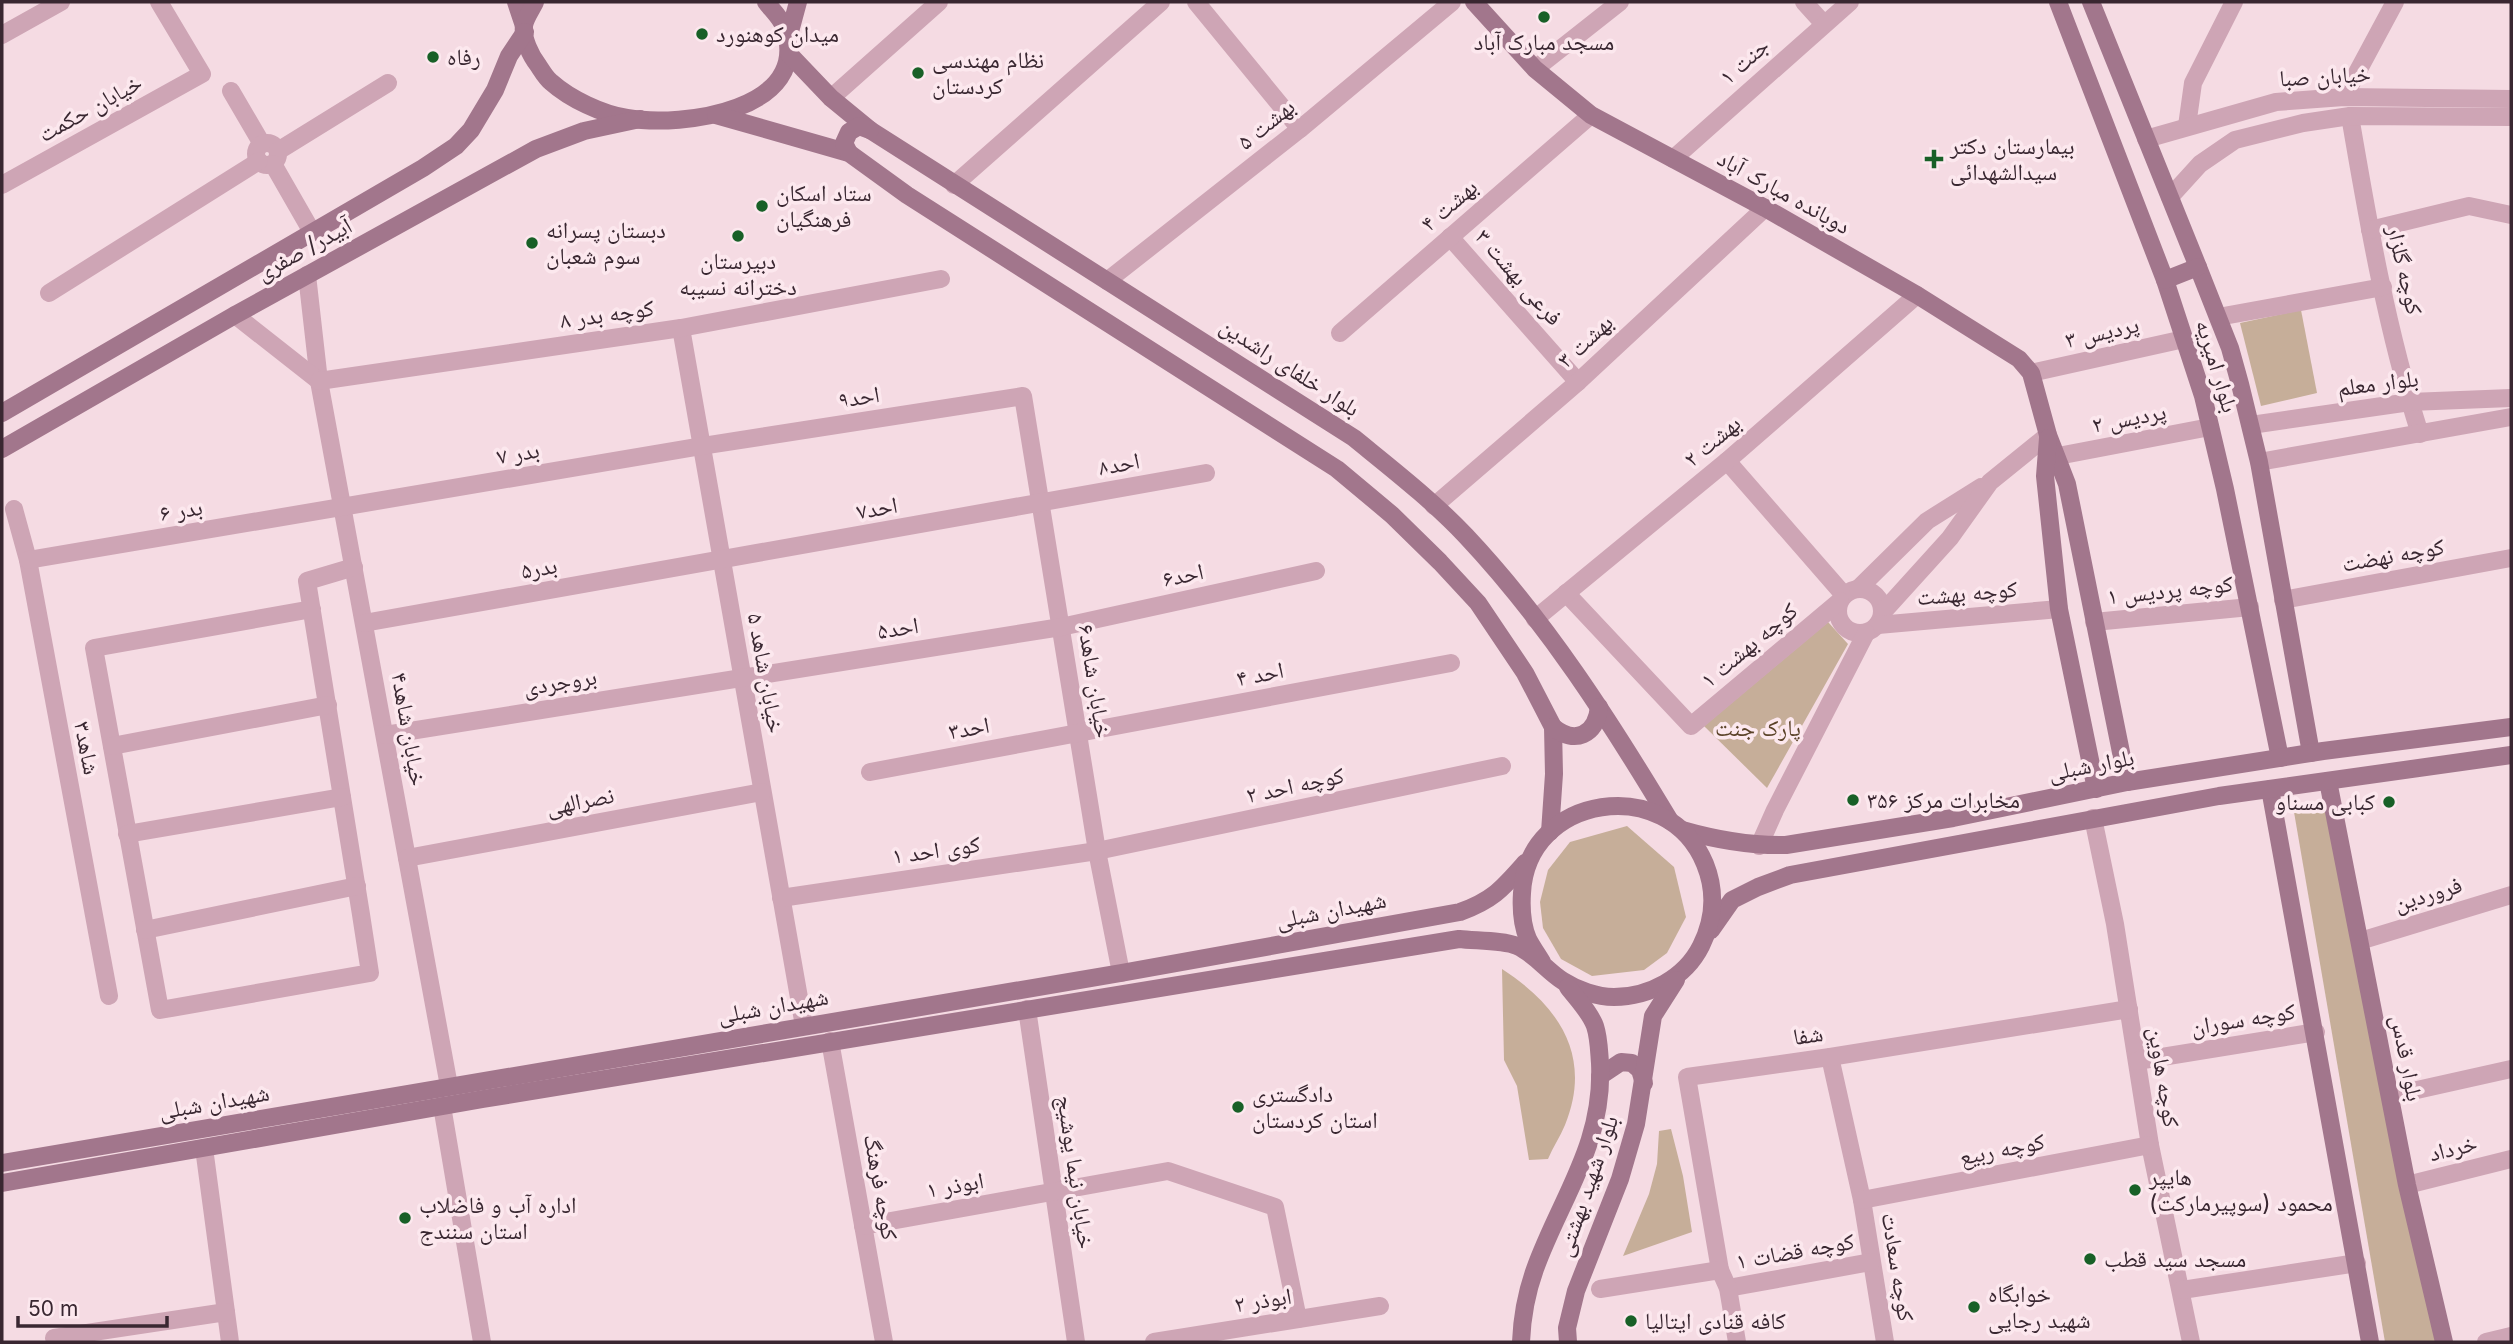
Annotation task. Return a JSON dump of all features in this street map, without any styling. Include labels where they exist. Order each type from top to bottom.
[{"type":"street","points":[[2,35],[61,2]]},
{"type":"street","name":"خیابان حکمت","points":[[2,184],[202,74],[159,2]]},
{"type":"street","points":[[516,2],[530,55],[550,82],[583,103],[626,118],[671,121],[716,115],[754,101],[779,81],[798,2]]},
{"type":"street","points":[[525,29],[535,2]]},
{"type":"street","points":[[766,2],[784,26],[788,48]]},
{"type":"street","points":[[831,98],[939,2]]},
{"type":"street","points":[[954,185],[1161,2]]},
{"type":"street","points":[[1196,2],[1300,129]]},
{"type":"street","name":"بهشت ۵","points":[[1107,281],[1300,129],[1452,2]]},
{"type":"street","name":"دوبانده مبارک آباد","points":[[1474,2],[1535,69],[1591,115],[1765,208],[1917,295],[2019,359],[2031,373]]},
{"type":"street","points":[[1535,69],[1620,2]]},
{"type":"street","points":[[1804,2],[1824,23]]},
{"type":"street","name":"جنت ۱","points":[[1673,159],[1850,2]]},
{"type":"street","name":"بلوار امیریه","points":[[2058,2],[2165,280],[2210,427],[2280,758]]},
{"type":"street","name":"بلوار امیریه","points":[[2091,2],[2230,348],[2259,462],[2311,753]]},
{"type":"street","points":[[2187,127],[2193,83],[2234,2]]},
{"type":"street","points":[[2344,97],[2395,2]]},
{"type":"street","name":"آبیدر/ صفری","points":[[2,412],[423,168],[456,146],[471,130],[487,105],[509,56],[525,29]]},
{"type":"street","name":"بلوار خلفای راشدین","points":[[788,48],[831,98],[870,130],[1258,374],[1354,438],[1434,506],[1465,535],[1535,619],[1599,707],[1676,825]]},
{"type":"street","points":[[49,293],[388,83]]},
{"type":"street","points":[[231,91],[312,232]]},
{"type":"street","name":"خیابان صبا","points":[[2146,139],[2276,102],[2344,97],[2511,99]]},
{"type":"street","points":[[716,115],[849,153],[907,195],[1337,469],[1392,515],[1478,603],[1525,673],[1553,727],[1561,734],[1572,737],[1583,735],[1598,719],[1599,707]]},
{"type":"street","name":"بهشت ۴","points":[[1340,333],[1591,115]]},
{"type":"street","name":"خیابان صبا","points":[[2170,197],[2200,164],[2235,140],[2303,123],[2350,116],[2511,117]]},
{"type":"street","name":"کوچه گلزار","points":[[2350,116],[2370,230],[2410,402],[2420,433]]},
{"type":"street","name":"آبیدر/ صفری","points":[[2,449],[235,315],[536,149],[584,131],[640,119]]},
{"type":"street","points":[[849,153],[844,143],[849,132],[859,126],[870,130]]},
{"type":"street","points":[[2370,230],[2469,205],[2511,215]]},
{"type":"street","name":"بهشت ۳","points":[[1434,506],[1578,382],[1765,208]]},
{"type":"street","name":"فرعی بهشت ۳","points":[[1450,237],[1578,382]]},
{"type":"street","points":[[2165,280],[2198,267]]},
{"type":"street","name":"خیابان شاهد۴","points":[[307,275],[319,381],[449,1086]]},
{"type":"street","name":"کوچه بدر ۸","points":[[319,381],[681,328],[941,279]]},
{"type":"street","points":[[2218,317],[2383,287]]},
{"type":"street","name":"بهشت ۲","points":[[1535,619],[1727,461],[1917,295]]},
{"type":"street","points":[[235,315],[319,381]]},
{"type":"street","name":"خیابان شاهد ۵","points":[[681,328],[804,1026]]},
{"type":"street","name":"پردیس ۳","points":[[2031,373],[2184,339]]},
{"type":"street","points":[[2031,373],[2048,435],[2067,484],[2127,782]]},
{"type":"street","name":"احد۹","points":[[702,446],[1023,396]]},
{"type":"street","name":"خیابان شاهد۶","points":[[1023,396],[1097,851],[1121,973]]},
{"type":"street","name":"بلوار معلم","points":[[2251,425],[2410,402],[2511,398]]},
{"type":"street","points":[[2259,462],[2511,417]]},
{"type":"street","name":"پردیس ۲","points":[[2058,456],[2210,427]]},
{"type":"street","points":[[1759,846],[1775,810],[1875,624],[1950,538],[1990,482],[2048,435]]},
{"type":"street","points":[[2048,435],[2045,476],[2059,609],[2096,789]]},
{"type":"street","name":"بدر ۷","points":[[343,508],[702,446]]},
{"type":"street","points":[[1727,461],[1847,595]]},
{"type":"street","name":"احد۸","points":[[1041,504],[1206,473]]},
{"type":"street","name":"کوچه بهشت ۱","points":[[1566,593],[1690,726],[1847,595],[1927,521],[1990,482]]},
{"type":"street","name":"احد۷","points":[[722,560],[1041,504]]},
{"type":"street","name":"بدر ۶","points":[[28,560],[343,508]]},
{"type":"street","name":"شاهد۳","points":[[14,509],[28,560],[109,996]]},
{"type":"street","name":"کوچه نهضت","points":[[2283,600],[2511,558]]},
{"type":"street","name":"بدر۵","points":[[364,623],[722,560]]},
{"type":"street","points":[[312,609],[94,648],[159,1010],[370,973],[328,705],[312,609],[307,581],[354,566]]},
{"type":"street","name":"احد۶","points":[[1061,627],[1316,571]]},
{"type":"street","points":[[1865,589],[1878,598],[1875,624],[1851,632],[1845,628],[1838,616],[1847,595],[1865,589]]},
{"type":"street","name":"کوچه پردیس ۱","points":[[2094,622],[2250,607]]},
{"type":"street","name":"کوچه بهشت","points":[[1875,624],[2059,609]]},
{"type":"street","name":"احد۵","points":[[742,678],[1061,627]]},
{"type":"street","name":"احد ۴","points":[[1078,733],[1451,663]]},
{"type":"street","name":"بروجردی","points":[[385,735],[742,678]]},
{"type":"street","points":[[112,746],[328,705]]},
{"type":"street","points":[[1550,832],[1555,774],[1553,727]]},
{"type":"street","name":"بلوار شبلی","points":[[1676,825],[1725,842],[1759,846],[1786,845],[1953,818],[2127,782],[2311,753],[2511,727]]},
{"type":"street","name":"احد۳","points":[[870,772],[1078,733]]},
{"type":"street","points":[[1706,935],[1713,907],[1710,879],[1700,852],[1676,825],[1647,809],[1621,805],[1595,807],[1571,817],[1550,832],[1532,855],[1522,882],[1521,910],[1527,938],[1542,962],[1563,981],[1587,992],[1612,997],[1638,995],[1662,986],[1683,970],[1697,954],[1706,935],[1732,900],[1790,875],[2093,818],[2270,789],[2511,755]]},
{"type":"street","name":"کوچه احد ۲","points":[[1097,851],[1502,766]]},
{"type":"street","name":"بلوار قدس","points":[[2329,781],[2407,1185],[2444,1342]]},
{"type":"street","points":[[2270,789],[2370,1342]]},
{"type":"street","name":"نصرالهی","points":[[407,858],[762,792]]},
{"type":"street","points":[[128,834],[342,797]]},
{"type":"street","name":"کوچه هاوین","points":[[2093,818],[2115,924],[2150,1145],[2182,1290],[2190,1342]]},
{"type":"street","name":"کوی احد ۱","points":[[781,898],[1097,851]]},
{"type":"street","name":"شهیدان شبلی","points":[[2,1163],[1121,973],[1460,912],[1485,903],[1502,889],[1532,855]]},
{"type":"street","points":[[145,930],[357,886]]},
{"type":"street","name":"فروردین","points":[[2360,940],[2511,895]]},
{"type":"street","points":[[1406,920],[1418,926],[1421,932],[1415,945]]},
{"type":"street","name":"شهیدان شبلی","points":[[2,1183],[442,1106],[1415,945],[1459,939],[1516,945],[1542,962]]},
{"type":"street","name":"بلوار شهید بهشتی","points":[[1568,1342],[1567,1328],[1576,1291],[1620,1178],[1636,1124],[1653,1016],[1683,970]]},
{"type":"street","name":"بلوار شهید بهشتی","points":[[1521,1342],[1522,1312],[1535,1269],[1578,1175],[1593,1135],[1600,1076],[1594,1024],[1583,1005],[1563,981]]},
{"type":"street","name":"خیابان نیما یوشیج","points":[[1027,1009],[1076,1342]]},
{"type":"street","name":"شفا","points":[[1720,1270],[1687,1077],[2129,1009]]},
{"type":"street","name":"کوچه سوران","points":[[2137,1061],[2316,1032]]},
{"type":"street","name":"کوچه فرهنگ","points":[[830,1041],[884,1342]]},
{"type":"street","name":"کوچه سعادت","points":[[1830,1057],[1862,1200],[1885,1342]]},
{"type":"street","points":[[1600,1076],[1621,1062],[1632,1063],[1640,1070],[1644,1083]]},
{"type":"street","points":[[2390,1096],[2511,1069]]},
{"type":"street","points":[[442,1106],[482,1342]]},
{"type":"street","name":"کوچه ربیع","points":[[1862,1200],[2150,1145]]},
{"type":"street","points":[[204,1148],[230,1342]]},
{"type":"street","name":"خرداد","points":[[2407,1185],[2511,1159]]},
{"type":"street","name":"ابوذر ۱","points":[[863,1226],[1168,1171],[1275,1207],[1298,1319]]},
{"type":"street","name":"کوچه قضات ۱","points":[[1728,1288],[1871,1262]]},
{"type":"street","points":[[2182,1290],[2357,1263]]},
{"type":"street","points":[[1600,1289],[1720,1270],[1728,1288],[1737,1342]]},
{"type":"street","name":"ابوذر ۲","points":[[1154,1342],[1380,1306]]},
{"type":"street","points":[[54,1338],[226,1312]]},
{"type":"street","points":[[2486,1342],[2511,1336]]},
{"type":"green space","points":[[2301,310],[2317,393],[2261,406],[2240,323]]},
{"type":"green space","name":"پارک جنت","points":[[1828,622],[1848,644],[1767,788],[1704,726]]},
{"type":"green space","points":[[2323,800],[2439,1342],[2385,1342],[2294,812]]},
{"type":"green space","points":[[1627,826],[1674,867],[1686,917],[1667,953],[1644,970],[1592,976],[1561,959],[1543,928],[1540,902],[1548,870],[1570,842]]},
{"type":"green space","points":[[1502,969],[1540,999],[1554,1016],[1572,1055],[1575,1077],[1573,1100],[1565,1125],[1548,1159],[1529,1160],[1517,1086],[1504,1060]]},
{"type":"green space","points":[[1671,1129],[1683,1176],[1692,1232],[1623,1256],[1649,1194],[1657,1164],[1659,1131]]},
{"type":"place","name":"مسجد مبارک آباد","points":[[1544,17]]},
{"type":"place","name":"میدان کوهنورد","points":[[702,34]]},
{"type":"place","name":"رفاه","points":[[433,57]]},
{"type":"place","name":"نظام مهندسی کردستان","points":[[918,73]]},
{"type":"place","name":"بیمارستان دکتر سیدالشهدائی","points":[[1934,159]]},
{"type":"place","name":"ستاد اسکان فرهنگیان","points":[[762,206]]},
{"type":"place","name":"دبیرستان دخترانه نسیبه","points":[[738,236]]},
{"type":"place","name":"دبستان پسرانه سوم شعبان","points":[[532,243]]},
{"type":"place","name":"مخابرات مرکز ۳۵۶","points":[[1853,800]]},
{"type":"place","name":"کبابی مسناو","points":[[2389,802]]},
{"type":"place","name":"دادگستری استان کردستان","points":[[1238,1107]]},
{"type":"place","name":"هایپر (سوپیرمارکت) محمود","points":[[2135,1190]]},
{"type":"place","name":"اداره آب و فاضلاب استان سنندج","points":[[405,1218]]},
{"type":"place","name":"مسجد سید قطب","points":[[2090,1259]]},
{"type":"place","name":"خوابگاه شهید رجایی","points":[[1974,1307]]},
{"type":"place","name":"کافه قنادی ایتالیا","points":[[1631,1321]]}]
